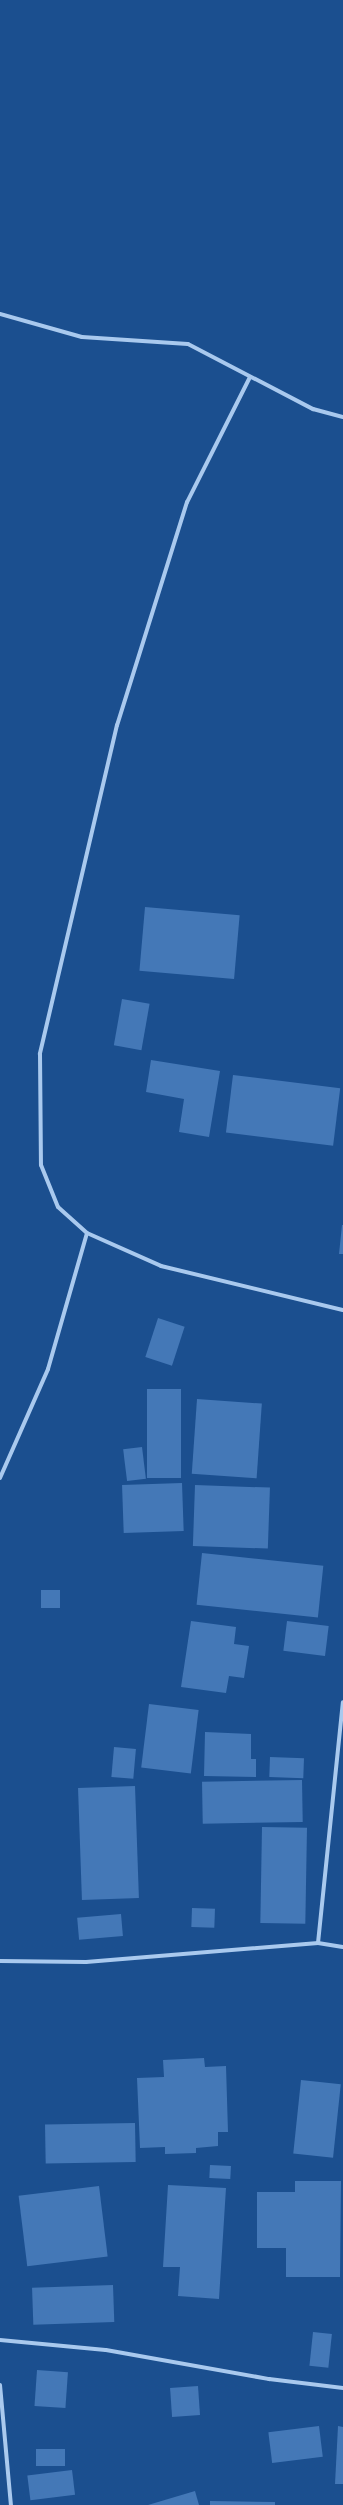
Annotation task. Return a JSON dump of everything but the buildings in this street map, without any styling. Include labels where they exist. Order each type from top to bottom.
[{"type":"street","points":[[0,314],[82,337],[188,344],[313,409],[343,417]]},
{"type":"street","points":[[250,377],[187,502],[119,718],[40,1054],[41,1164],[58,1207],[87,1233],[161,1266],[343,1310]]},
{"type":"street","points":[[0,1478],[48,1369],[87,1233]]},
{"type":"street","points":[[318,1943],[343,1702]]},
{"type":"street","points":[[0,1961],[86,1962],[318,1943],[343,1947]]},
{"type":"street","points":[[0,2340],[106,2350],[269,2379],[343,2388]]},
{"type":"street","points":[[0,2385],[11,2505]]}]
